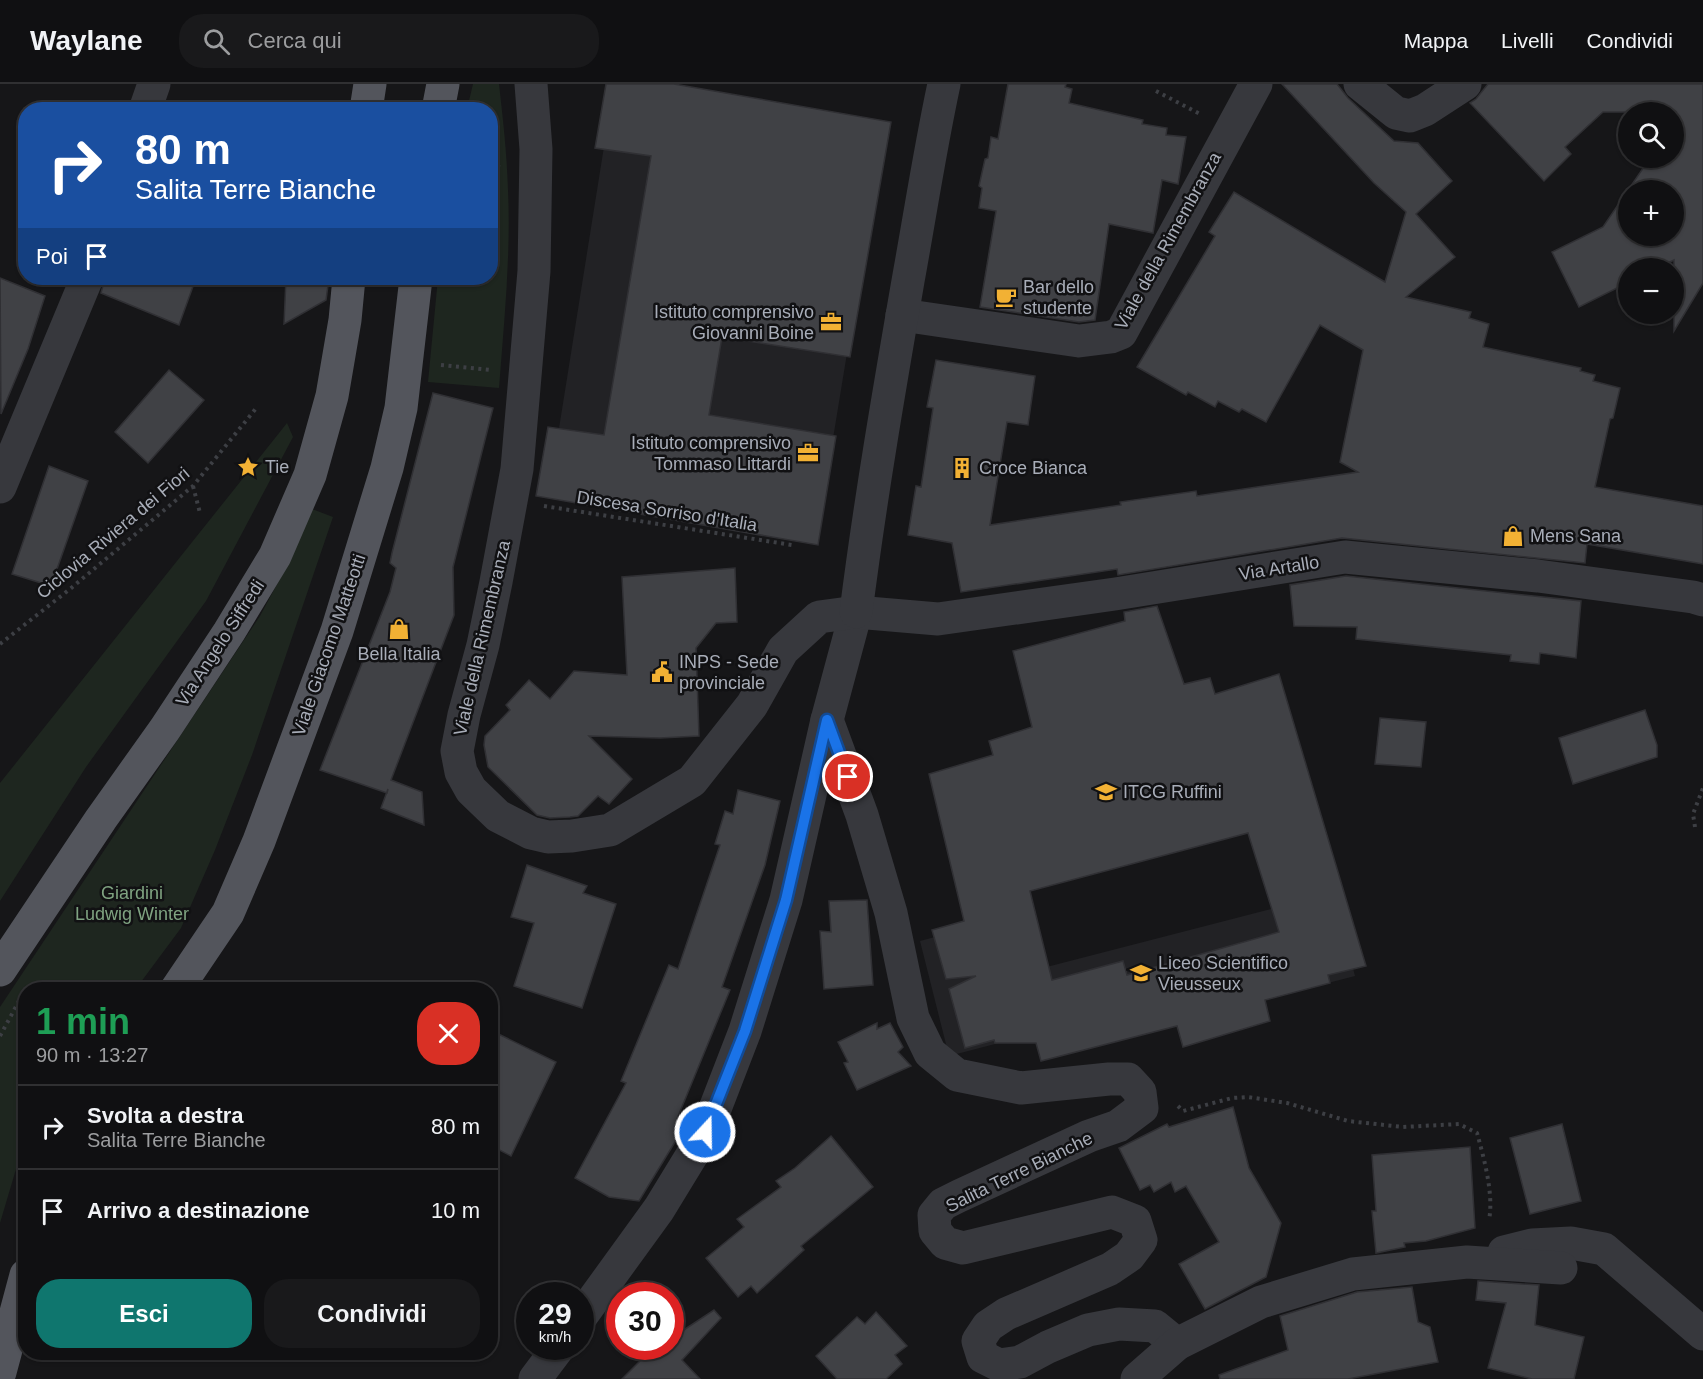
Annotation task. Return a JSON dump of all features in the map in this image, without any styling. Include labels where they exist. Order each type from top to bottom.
[{"type":"main road","points":[[367,102],[370,84]]},
{"type":"main road","points":[[424,102],[425,84]]},
{"type":"main road","points":[[440,102],[443,84]]},
{"type":"main road","name":"Via Angelo Siffredi","points":[[0,970],[101,819],[171,720],[229,632],[275,556],[310,475],[332,396],[348,285]]},
{"type":"main road","name":"Viale Giacomo Matteotti","points":[[181,982],[228,913],[259,841],[337,631],[387,468],[401,408],[415,285]]},
{"type":"main road","points":[[0,1372],[18,1305]]},
{"type":"street","points":[[148,102],[154,84]]},
{"type":"street","name":"Viale della Rimembranza","points":[[531,84],[536,149],[534,271],[517,469],[496,582],[457,751],[461,772],[471,790],[498,816],[531,833],[548,837],[610,830],[692,781],[752,705],[783,650],[819,616],[855,612]]},
{"type":"street","points":[[594,1299],[660,1209],[705,1132],[745,1031],[786,900],[827,720],[855,612],[902,315],[944,84]]},
{"type":"street","name":"Viale della Rimembranza","points":[[902,315],[1079,341],[1111,338],[1121,333],[1256,84]]},
{"type":"street","points":[[1360,84],[1396,113],[1410,116],[1425,110],[1464,84]]},
{"type":"street","points":[[0,487],[84,285]]},
{"type":"street","name":"Via Artallo","points":[[855,612],[938,619],[1115,594],[1345,557],[1539,576],[1703,600]]},
{"type":"street","name":"Salita Terre Bianche","points":[[827,720],[862,815],[891,913],[914,1018],[930,1053],[957,1075],[1021,1088],[1128,1079],[1140,1092],[1142,1108],[1118,1126],[959,1196],[943,1204],[934,1215],[935,1231],[945,1243],[963,1248],[1112,1212],[1135,1221],[1141,1240],[1129,1256],[1110,1269],[1006,1314],[988,1326],[978,1341],[983,1357],[999,1365],[1020,1362],[1088,1330],[1119,1324],[1155,1326],[1177,1344]]},
{"type":"street","points":[[1137,1379],[1177,1344],[1262,1302],[1353,1274],[1467,1262],[1532,1245],[1571,1243],[1604,1249],[1703,1334]]},
{"type":"street","points":[[1467,1262],[1560,1268]]},
{"type":"street","points":[[535,1379],[549,1360]]},
{"type":"path","points":[[1156,92],[1231,130]]},
{"type":"path","points":[[435,364],[500,370],[524,388]]},
{"type":"path","name":"Ciclovia Riviera dei Fiori","points":[[0,644],[70,590],[193,486],[258,406]]},
{"type":"path","points":[[193,486],[200,513]]},
{"type":"path","name":"Discesa Sorriso d'Italia","points":[[538,505],[792,545]]},
{"type":"path","points":[[1695,827],[1693,814],[1703,788]]},
{"type":"path","points":[[0,1036],[18,1003]]},
{"type":"path","points":[[1175,1099],[1183,1111],[1232,1098],[1248,1097],[1287,1103],[1348,1121],[1403,1127],[1460,1124],[1476,1133],[1484,1160],[1490,1216],[1487,1231],[1467,1262]]},
{"type":"shaded area","points":[[614,84],[884,128],[817,536],[549,491]]},
{"type":"shaded area","name":"Liceo Scientifico Vieusseux","points":[[1333,893],[1355,976],[1056,1053],[1049,1030],[949,1056],[920,941],[1021,914],[1035,970]]},
{"type":"green space","points":[[473,84],[499,84],[506,150],[509,240],[499,388],[428,382],[437,285],[498,285],[498,102],[469,102]]},
{"type":"green space","name":"Giardini Ludwig Winter","points":[[287,423],[293,437],[206,601],[86,767],[0,901],[0,783]]},
{"type":"green space","name":"Giardini Ludwig Winter","points":[[312,509],[333,517],[252,755],[215,850],[181,928],[141,982],[18,982],[18,1162],[0,1223],[0,1007],[260,616],[290,560]]},
{"type":"building","points":[[606,84],[674,84],[891,122],[850,357],[722,337],[709,415],[836,436],[818,545],[536,496],[548,427],[604,435],[651,156],[595,148]]},
{"type":"building","points":[[1008,84],[1066,84],[1065,87],[1072,89],[1069,103],[1143,120],[1142,124],[1167,128],[1166,135],[1186,137],[1178,184],[1162,180],[1153,233],[1109,224],[1095,320],[1079,322],[980,307],[996,211],[979,208],[982,188],[979,186],[985,159],[988,158],[991,137],[998,139]]},
{"type":"building","points":[[1282,84],[1337,84],[1348,98],[1394,141],[1418,143],[1452,181],[1416,214],[1455,257],[1406,297],[1471,312],[1469,318],[1489,324],[1483,347],[1581,368],[1580,371],[1595,375],[1593,381],[1620,388],[1613,418],[1610,419],[1595,487],[1703,506],[1703,564],[1587,544],[1585,563],[1342,538],[1118,575],[1117,569],[961,592],[952,543],[908,535],[916,486],[921,487],[933,408],[927,407],[936,360],[1035,376],[1028,425],[1007,422],[990,525],[1196,491],[1197,496],[1358,472],[1340,462],[1363,350],[1320,325],[1266,422],[1242,409],[1239,412],[1218,401],[1215,407],[1188,392],[1186,395],[1137,367],[1215,236],[1209,232],[1234,192],[1385,282],[1406,212],[1374,183]]},
{"type":"building","points":[[1488,84],[1703,84],[1703,283],[1684,314],[1684,258],[1618,258],[1618,288],[1579,307],[1552,252],[1603,227],[1618,205],[1618,246],[1684,246],[1684,180],[1635,180],[1643,168],[1684,168],[1684,102],[1618,102],[1618,112],[1603,112],[1565,147],[1571,154],[1544,181],[1470,103]]},
{"type":"building","points":[[0,278],[45,296],[28,349],[1,414]]},
{"type":"building","points":[[103,285],[193,285],[179,325],[101,293]]},
{"type":"building","points":[[286,285],[328,285],[326,300],[284,324]]},
{"type":"building","points":[[169,370],[204,400],[148,463],[115,432]]},
{"type":"building","points":[[433,393],[493,408],[453,567],[454,615],[391,780],[422,792],[424,825],[381,808],[387,793],[320,770],[390,592],[396,568],[390,563],[392,553]]},
{"type":"building","points":[[49,466],[88,481],[51,586],[12,574]]},
{"type":"building","points":[[735,568],[737,622],[716,623],[696,648],[699,736],[660,738],[589,736],[632,779],[609,804],[598,796],[578,816],[550,818],[537,815],[488,767],[484,745],[485,736],[510,710],[506,705],[529,680],[550,699],[574,671],[627,675],[622,577]]},
{"type":"building","points":[[1346,576],[1581,601],[1576,658],[1540,653],[1539,664],[1510,661],[1511,655],[1356,639],[1357,627],[1294,626],[1290,585]]},
{"type":"building","points":[[1157,606],[1184,684],[1210,678],[1215,694],[1279,674],[1366,966],[1328,975],[1330,983],[1265,1000],[1270,1021],[1183,1047],[1177,1026],[1041,1061],[1036,1043],[995,1043],[994,1040],[965,1048],[949,989],[976,976],[946,979],[932,930],[964,921],[929,774],[993,755],[989,741],[1032,727],[1013,651],[1125,621],[1124,612]],"holes":[[[1248,833],[1279,932],[1127,975],[1123,961],[1052,980],[1030,891]]]},
{"type":"building","points":[[1645,710],[1657,745],[1657,757],[1573,784],[1559,738]]},
{"type":"building","points":[[1380,718],[1426,722],[1421,767],[1375,764]]},
{"type":"building","points":[[738,790],[780,801],[765,865],[722,987],[730,990],[677,1119],[686,1124],[639,1201],[609,1197],[575,1178],[626,1083],[621,1081],[669,965],[678,969],[720,845],[715,844],[725,811],[733,814]]},
{"type":"building","points":[[527,865],[587,886],[583,893],[616,904],[582,1008],[514,986],[534,923],[511,917]]},
{"type":"building","points":[[867,900],[873,985],[824,989],[820,931],[831,932],[829,901]]},
{"type":"building","points":[[877,1023],[877,1029],[890,1023],[903,1047],[898,1052],[911,1066],[857,1090],[844,1063],[848,1062],[838,1042]]},
{"type":"building","points":[[498,1034],[556,1062],[511,1156],[498,1149]]},
{"type":"building","points":[[1233,1107],[1249,1168],[1281,1223],[1266,1277],[1205,1309],[1179,1264],[1219,1242],[1186,1186],[1175,1192],[1171,1182],[1154,1192],[1150,1185],[1140,1190],[1119,1148],[1167,1124],[1169,1127]]},
{"type":"building","points":[[1562,1124],[1581,1201],[1530,1214],[1510,1138]]},
{"type":"building","points":[[831,1136],[873,1187],[801,1246],[804,1250],[757,1293],[751,1286],[738,1297],[706,1258],[744,1227],[737,1219],[781,1187],[776,1181],[795,1168]]},
{"type":"building","points":[[1470,1147],[1475,1228],[1426,1241],[1404,1243],[1405,1247],[1376,1253],[1372,1211],[1376,1211],[1372,1155]]},
{"type":"building","points":[[1478,1281],[1539,1285],[1535,1325],[1584,1337],[1574,1379],[1532,1379],[1488,1368],[1506,1303],[1476,1300]]},
{"type":"building","points":[[1412,1287],[1418,1322],[1430,1327],[1438,1362],[1348,1379],[1220,1379],[1219,1375],[1288,1350],[1280,1316],[1357,1292]]},
{"type":"building","points":[[714,1310],[721,1318],[684,1358],[684,1330]]},
{"type":"building","points":[[876,1312],[907,1346],[895,1355],[902,1364],[886,1379],[837,1379],[816,1356],[857,1317],[865,1324]]},
{"type":"building","points":[[641,1360],[682,1360],[700,1379],[622,1379]]},
{"type":"place","name":"Bar dello studente","points":[[1006,297]]},
{"type":"place","name":"Istituto comprensivo Giovanni Boine","points":[[831,322]]},
{"type":"place","name":"Istituto comprensivo Tommaso Littardi","points":[[808,453]]},
{"type":"place","name":"Tie","points":[[248,467]]},
{"type":"place","name":"Croce Bianca","points":[[962,468]]},
{"type":"place","name":"Mens Sana","points":[[1513,536]]},
{"type":"place","name":"Bella Italia","points":[[399,629]]},
{"type":"place","name":"INPS - Sede provinciale","points":[[662,672]]},
{"type":"place","name":"ITCG Ruffini","points":[[1106,792]]},
{"type":"place","name":"Liceo Scientifico Vieusseux","points":[[1141,973]]},
{"type":"route","points":[[705,1132],[745,1031],[786,900],[827,720],[848,777]]}]
